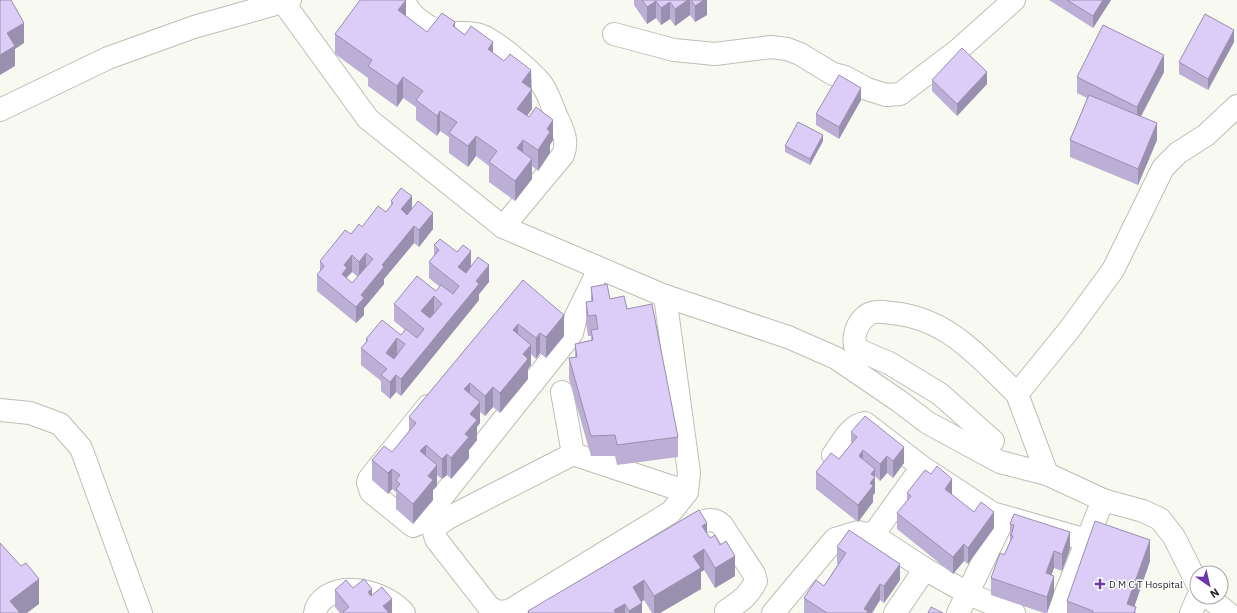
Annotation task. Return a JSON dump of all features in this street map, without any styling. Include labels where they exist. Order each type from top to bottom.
[{"type":"street","points":[[404,0],[413,13],[427,26],[445,33],[479,34],[487,38],[526,68],[546,90],[564,133],[566,149],[564,155],[503,227]]},
{"type":"street","points":[[614,34],[674,50],[716,54],[771,47],[788,49],[800,54],[833,74],[845,77],[867,89],[886,95],[900,94],[958,50],[1014,0]]},
{"type":"street","points":[[0,110],[108,58],[194,27],[286,1],[368,119],[503,227],[664,296],[788,337],[836,358],[899,401],[928,423],[1000,462],[1046,474],[1103,500],[1143,511],[1160,519],[1174,537],[1189,567]]},
{"type":"street","points":[[1017,394],[1069,330],[1113,270],[1163,168],[1178,153],[1206,135],[1237,106]]},
{"type":"street","points":[[439,392],[369,479],[368,483],[371,492],[413,526],[422,522],[572,333],[576,316],[599,269]]},
{"type":"street","points":[[664,296],[689,472],[687,492],[671,512],[509,611],[498,612],[490,607],[436,539],[434,532],[438,526],[448,518],[573,454],[687,492]]},
{"type":"street","points":[[993,441],[940,394],[889,363],[863,352],[856,346],[854,339],[860,321],[869,313],[907,314],[946,330],[964,342],[1017,394],[1046,474]]},
{"type":"street","points":[[562,392],[573,454]]},
{"type":"street","points":[[0,410],[30,413],[60,424],[81,448],[141,613]]},
{"type":"street","points":[[833,455],[851,430],[859,424],[865,424],[922,467],[980,507],[1004,518],[1086,540]]},
{"type":"street","points":[[873,535],[922,467]]},
{"type":"street","points":[[1058,613],[1103,500]]},
{"type":"street","points":[[958,613],[969,594],[1004,518]]},
{"type":"street","points":[[660,548],[706,520],[717,520],[722,525],[754,574],[756,581],[745,598],[726,612]]},
{"type":"street","points":[[773,613],[835,539],[858,532],[873,535],[925,569],[969,594],[1014,613]]},
{"type":"street","points":[[895,613],[925,569]]},
{"type":"street","points":[[315,613],[316,608],[323,599],[335,591],[346,590],[360,591],[386,599],[404,613]]},
{"type":"street","points":[[1218,605],[1228,613]]},
{"type":"building","points":[[0,0],[11,0],[24,23],[7,33],[15,46],[0,55]]},
{"type":"building","points":[[360,0],[406,0],[398,10],[427,32],[442,13],[455,22],[453,26],[465,35],[471,26],[493,42],[488,49],[504,61],[510,54],[531,70],[522,82],[532,89],[517,109],[529,117],[536,107],[553,120],[547,129],[550,132],[538,150],[523,140],[517,148],[532,159],[515,181],[489,162],[497,151],[476,136],[468,146],[449,133],[457,122],[440,111],[437,116],[416,100],[423,91],[403,77],[397,86],[368,66],[372,60],[335,34]]},
{"type":"building","points":[[642,0],[688,0],[675,9],[670,2],[661,8],[656,1],[647,7]]},
{"type":"building","points":[[691,0],[704,0],[695,6]]},
{"type":"building","points":[[1067,0],[1103,0],[1093,16]]},
{"type":"building","points":[[1205,14],[1234,30],[1208,79],[1179,62]]},
{"type":"building","points":[[1103,25],[1164,55],[1137,107],[1077,77]]},
{"type":"building","points":[[962,48],[987,72],[957,104],[932,80]]},
{"type":"building","points":[[839,75],[861,88],[839,127],[816,114]]},
{"type":"building","points":[[1089,95],[1157,123],[1138,169],[1070,140]]},
{"type":"building","points":[[798,122],[823,135],[810,159],[785,146]]},
{"type":"building","points":[[401,188],[412,196],[401,209],[407,215],[418,201],[433,213],[419,230],[414,226],[382,265],[384,267],[361,295],[364,298],[356,307],[317,275],[324,266],[320,261],[345,230],[351,234],[359,224],[362,227],[378,206],[386,212],[393,203],[391,201]],"holes":[[[366,253],[373,259],[352,283],[342,274],[347,268],[344,265],[352,255],[359,262]]]},
{"type":"building","points":[[440,239],[457,252],[463,245],[471,251],[458,267],[466,273],[478,257],[489,265],[476,281],[479,284],[401,379],[396,375],[390,382],[381,375],[387,369],[361,348],[368,340],[366,339],[382,320],[401,335],[406,329],[417,338],[424,329],[394,304],[417,276],[436,291],[441,285],[453,294],[459,286],[429,262],[439,250],[434,245]],"holes":[[[434,296],[442,304],[430,318],[421,311]],[[397,338],[405,344],[394,359],[386,353]]]},
{"type":"building","points":[[523,280],[564,315],[546,337],[540,333],[536,338],[518,324],[513,330],[531,345],[523,354],[528,359],[500,393],[493,387],[485,396],[470,383],[464,389],[480,402],[470,414],[477,420],[465,434],[469,437],[451,458],[447,454],[442,459],[426,445],[420,451],[437,465],[428,476],[433,480],[413,504],[396,489],[400,484],[396,480],[400,475],[392,469],[388,473],[372,460],[384,446],[392,452],[416,423],[409,417]]},
{"type":"building","points":[[607,284],[610,299],[624,296],[627,309],[652,304],[678,437],[617,445],[615,435],[591,436],[569,358],[577,357],[575,344],[593,340],[591,330],[598,329],[596,315],[588,316],[586,302],[593,301],[591,287]]},
{"type":"building","points":[[865,416],[904,447],[893,461],[887,456],[880,464],[863,450],[859,456],[875,469],[871,474],[875,477],[870,483],[873,486],[858,505],[816,472],[831,453],[839,459],[857,437],[851,432]]},
{"type":"building","points":[[937,466],[952,479],[945,489],[974,512],[981,502],[994,512],[968,548],[964,544],[953,557],[897,513],[911,496],[907,493],[925,470],[931,474]]},
{"type":"building","points":[[699,510],[707,523],[702,526],[710,538],[715,535],[720,545],[726,541],[735,556],[715,568],[704,549],[693,556],[701,568],[654,596],[644,580],[633,587],[642,603],[629,611],[625,604],[614,610],[616,613],[529,613],[528,611]]},
{"type":"building","points":[[1014,514],[1070,532],[1062,554],[1054,551],[1046,573],[1054,576],[1047,597],[991,578],[1000,553],[1004,555],[1013,536],[1011,536],[1014,525],[1010,524]]},
{"type":"building","points":[[1095,521],[1150,540],[1127,604],[1136,607],[1134,613],[1092,613],[1093,611],[1067,601]]},
{"type":"building","points":[[849,530],[900,564],[884,586],[880,584],[864,609],[868,611],[867,613],[827,613],[804,598],[816,580],[824,586],[846,553],[837,547]]},
{"type":"building","points":[[0,543],[21,566],[26,563],[39,579],[10,601],[20,613],[0,613]]},
{"type":"building","points":[[364,579],[372,589],[368,592],[371,596],[382,587],[392,599],[383,606],[389,613],[343,612],[349,607],[335,590],[346,580],[353,588]]},
{"type":"building","points":[[931,607],[943,613],[928,613]]},
{"type":"place","name":"D M C T Hospital","points":[[1100,584]]}]
